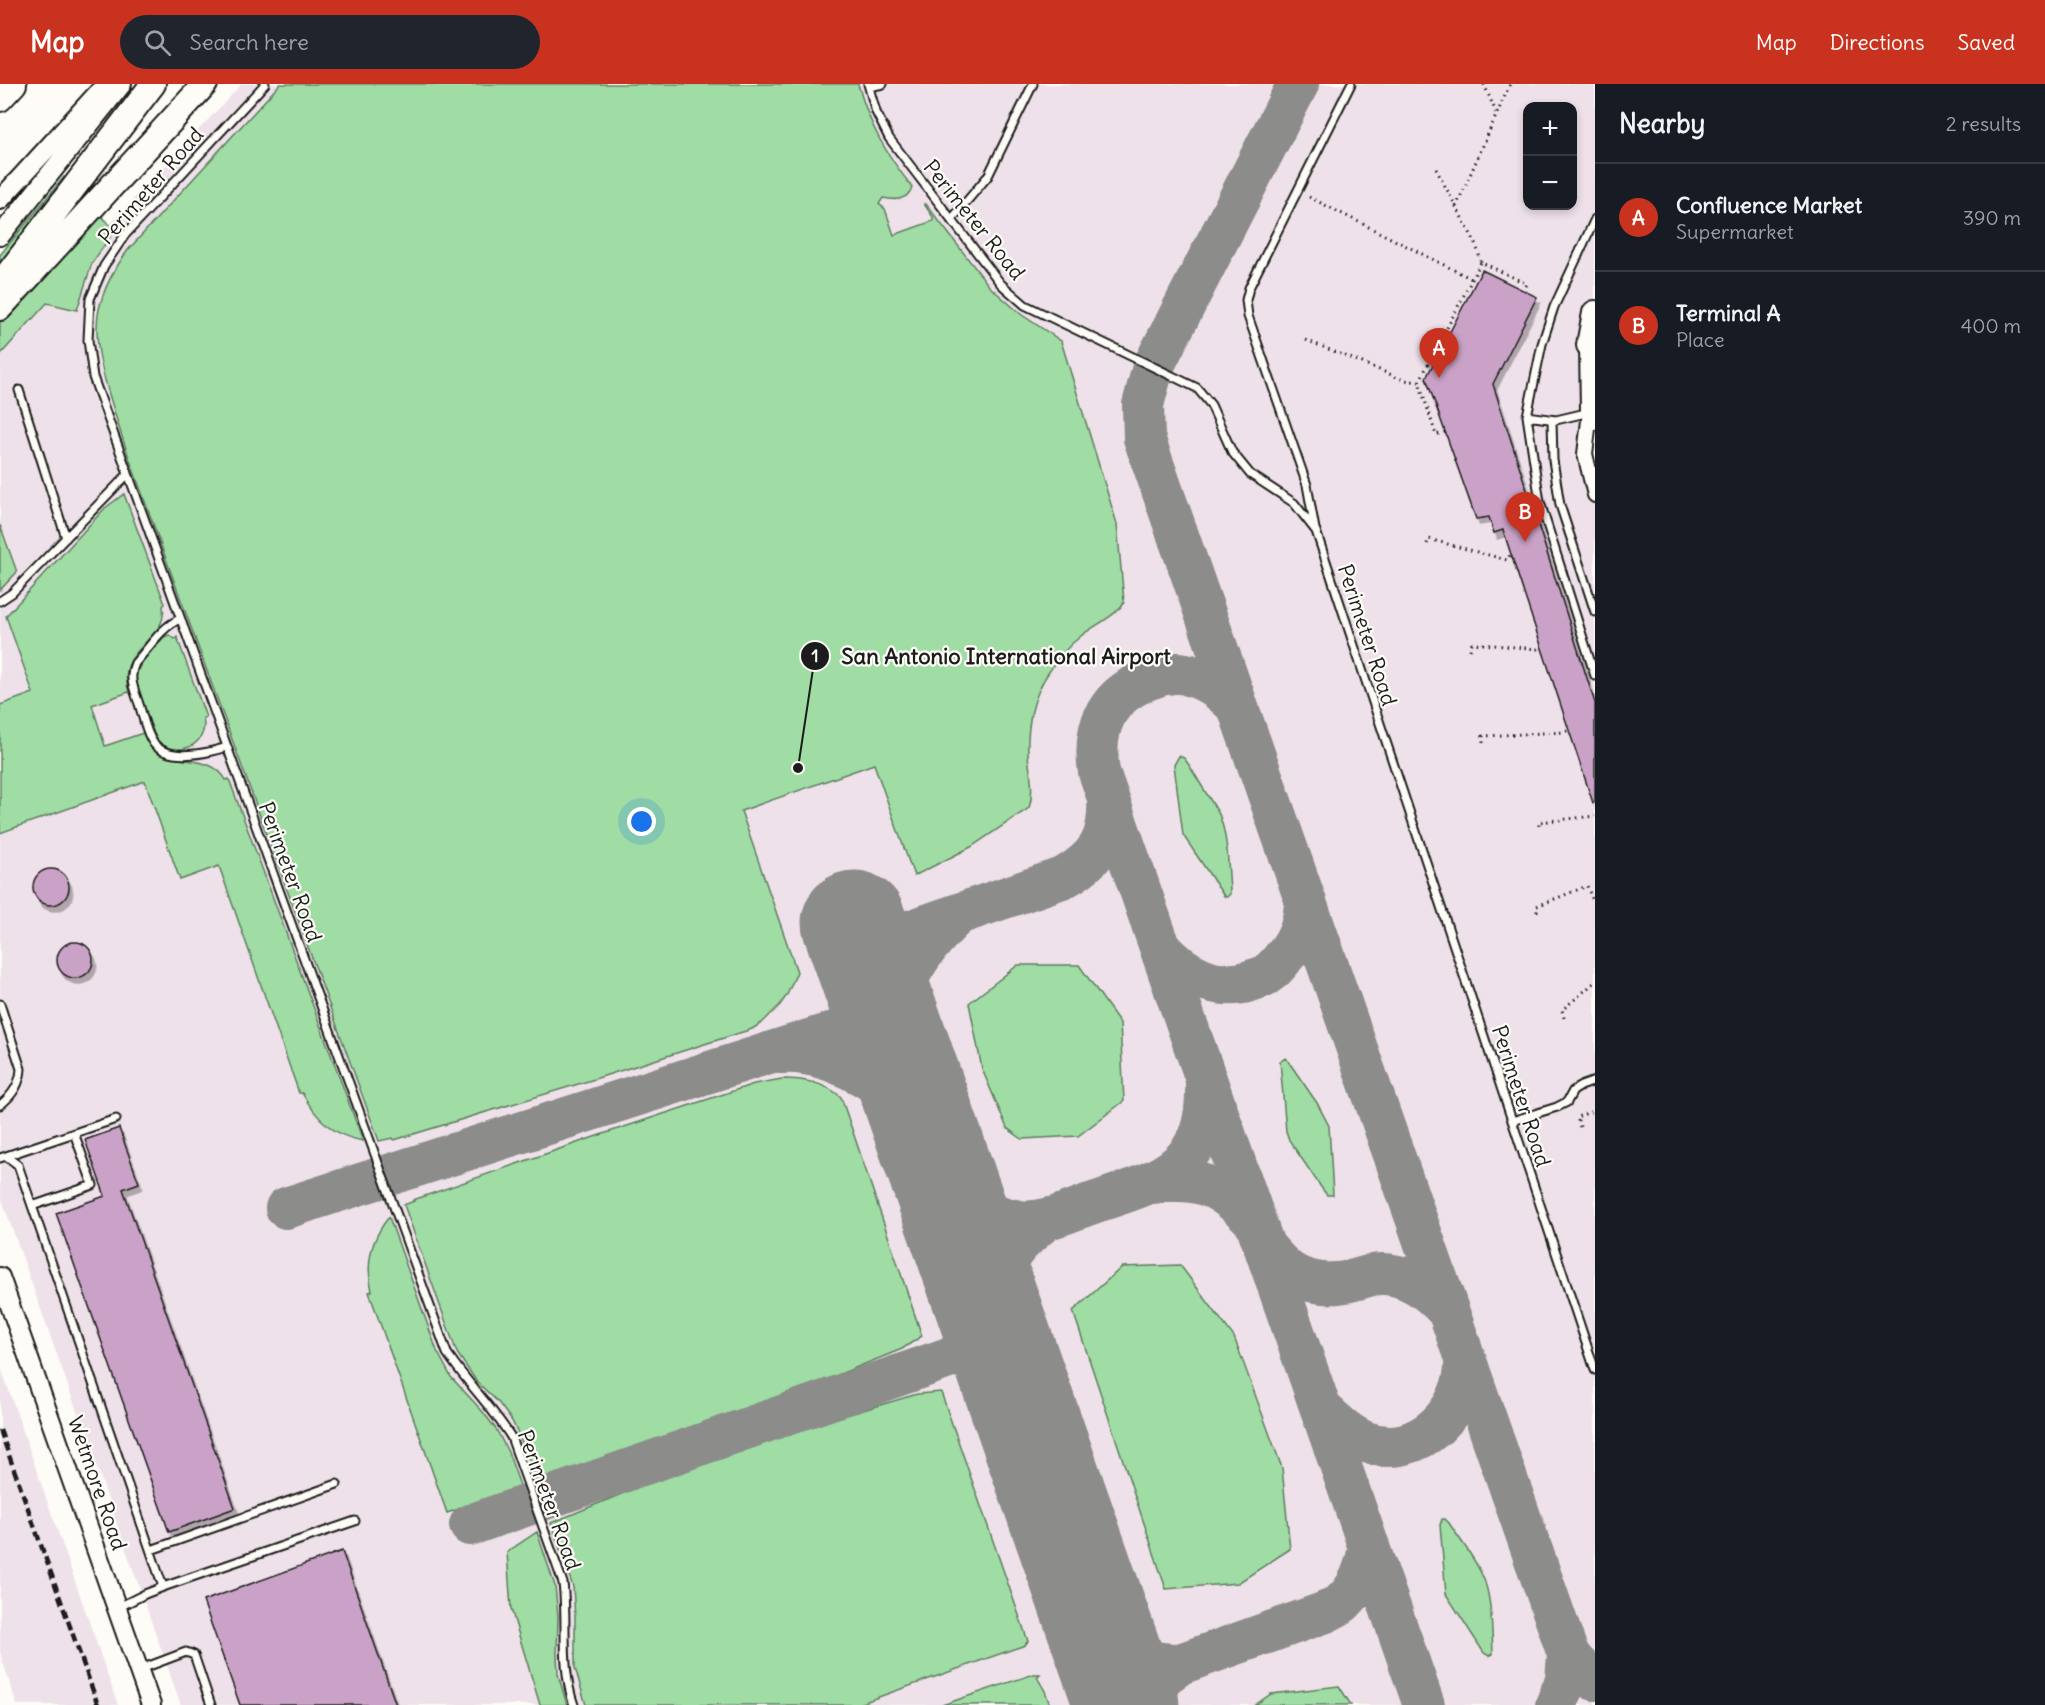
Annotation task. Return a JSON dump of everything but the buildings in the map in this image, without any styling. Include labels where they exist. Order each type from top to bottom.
[{"type":"highway","points":[[0,99],[14,84]]},
{"type":"highway","points":[[0,284],[153,84]]},
{"type":"highway","points":[[0,308],[205,84]]},
{"type":"highway","points":[[1592,335],[1595,313]]},
{"type":"main road","points":[[0,200],[106,84]]},
{"type":"main road","points":[[0,236],[122,84]]},
{"type":"main road","points":[[1592,335],[1593,416]]},
{"type":"main road","name":"Wetmore Road","points":[[0,1277],[151,1705]]},
{"type":"street","points":[[1593,416],[1585,454],[1595,495]]},
{"type":"lane","name":"Perimeter Road","points":[[265,84],[125,235],[104,266],[90,299],[88,340],[93,377],[447,1353],[464,1379],[498,1417],[511,1437],[562,1583],[566,1607],[565,1656],[574,1705]]},
{"type":"lane","points":[[869,85],[883,84]]},
{"type":"lane","points":[[951,220],[988,176],[1033,84]]},
{"type":"lane","points":[[1316,531],[1306,485],[1248,316],[1246,300],[1249,288],[1351,84]]},
{"type":"lane","name":"Perimeter Road","points":[[869,85],[876,112],[889,138],[1001,284],[1025,305],[1197,388],[1211,405],[1232,452],[1244,467],[1250,474],[1294,503],[1316,531],[1595,1370]]},
{"type":"lane","points":[[1595,219],[1554,307],[1542,344],[1527,416],[1539,502],[1595,676]]},
{"type":"lane","points":[[19,390],[66,538]]},
{"type":"lane","points":[[1527,416],[1552,420],[1593,416]]},
{"type":"lane","points":[[1552,420],[1553,460],[1560,505],[1595,612]]},
{"type":"lane","points":[[0,601],[12,593],[128,474]]},
{"type":"lane","points":[[180,619],[172,622],[163,630],[132,669],[133,687],[150,735],[154,744],[170,753],[208,753],[226,747]]},
{"type":"lane","points":[[0,1004],[21,1069],[17,1086],[0,1105]]},
{"type":"lane","points":[[1512,1121],[1557,1107],[1567,1102],[1573,1091],[1595,1081]]},
{"type":"lane","points":[[3,1157],[116,1119]]},
{"type":"lane","points":[[32,1206],[93,1185],[74,1133]]},
{"type":"lane","points":[[3,1157],[18,1165],[163,1587]]},
{"type":"lane","points":[[151,1550],[336,1484]]},
{"type":"lane","points":[[117,1608],[163,1587],[355,1521]]},
{"type":"lane","points":[[139,1670],[186,1652],[194,1655],[211,1705]]},
{"type":"path","points":[[1484,84],[1497,115]]},
{"type":"path","points":[[1456,207],[1510,84]]},
{"type":"path","points":[[1436,169],[1476,244],[1481,262],[1419,382],[1436,435],[1445,432]]},
{"type":"path","points":[[1309,197],[1472,279]]},
{"type":"path","points":[[1481,262],[1527,284],[1524,290]]},
{"type":"path","points":[[1306,340],[1404,380],[1419,382]]},
{"type":"path","points":[[1427,544],[1429,539],[1507,560],[1510,555]]},
{"type":"path","points":[[1470,650],[1472,643],[1537,650],[1541,647]]},
{"type":"path","points":[[1483,743],[1483,736],[1569,730]]},
{"type":"path","points":[[1539,826],[1539,822],[1595,816]]},
{"type":"path","points":[[1537,912],[1537,906],[1587,886],[1593,901],[1595,900]]},
{"type":"path","points":[[1564,1018],[1562,1010],[1595,982]]},
{"type":"path","points":[[1580,1127],[1576,1118],[1595,1110]]},
{"type":"shaded area","points":[[242,84],[1595,84],[1595,1705],[181,1705],[0,1194],[0,341]]},
{"type":"shaded area","points":[[0,1365],[118,1705],[17,1705],[0,1653]]},
{"type":"green space","points":[[280,84],[858,84],[879,138],[912,187],[908,195],[897,199],[883,198],[879,204],[885,209],[894,235],[933,221],[933,217],[924,204],[926,204],[989,286],[1022,315],[1061,341],[1117,524],[1124,602],[1111,616],[1070,645],[1040,687],[1031,714],[1028,734],[1032,787],[1029,808],[971,847],[914,876],[874,764],[741,811],[797,972],[787,995],[762,1023],[752,1029],[394,1140],[393,1138],[379,1141],[129,457],[103,373],[97,336],[98,319],[106,286],[128,250]]},
{"type":"green space","points":[[64,177],[115,230],[92,263],[77,310],[47,303],[0,355],[0,255]]},
{"type":"green space","points":[[124,494],[165,604],[163,618],[158,628],[129,665],[126,677],[129,692],[92,705],[105,746],[143,733],[150,746],[160,753],[172,758],[208,765],[218,770],[226,780],[229,779],[363,1141],[343,1135],[326,1124],[302,1093],[299,1093],[219,866],[180,880],[145,781],[0,833],[0,705],[33,693],[6,616],[105,508]]},
{"type":"green space","points":[[0,525],[17,572],[0,590]]},
{"type":"green space","points":[[169,635],[175,639],[177,637],[206,717],[203,718],[204,728],[196,743],[180,749],[172,749],[157,739],[136,682],[136,675],[142,663],[164,637]]},
{"type":"green space","points":[[1179,756],[1184,758],[1189,765],[1219,814],[1227,851],[1230,894],[1227,897],[1224,896],[1183,835],[1174,765]]},
{"type":"green space","points":[[1018,965],[1079,965],[1120,1023],[1124,1101],[1078,1136],[1022,1139],[1007,1128],[982,1069],[969,1003]]},
{"type":"green space","points":[[1286,1058],[1317,1103],[1329,1126],[1333,1195],[1327,1195],[1323,1190],[1289,1140],[1286,1131],[1280,1061]]},
{"type":"green space","points":[[782,1079],[813,1082],[841,1097],[922,1336],[902,1349],[793,1393],[537,1482],[512,1421],[498,1402],[477,1382],[457,1353],[404,1205],[597,1136],[754,1084]]},
{"type":"green space","points":[[389,1217],[437,1351],[451,1377],[496,1429],[508,1452],[521,1488],[447,1513],[369,1292],[372,1291],[369,1271],[371,1252],[378,1234]]},
{"type":"green space","points":[[1180,1265],[1234,1337],[1282,1468],[1290,1549],[1238,1583],[1166,1589],[1073,1311],[1122,1267]]},
{"type":"green space","points":[[941,1392],[1028,1641],[1025,1645],[856,1705],[586,1705],[575,1668],[573,1587],[551,1523],[670,1474],[793,1431],[917,1394]]},
{"type":"green space","points":[[1442,1519],[1449,1523],[1467,1549],[1485,1583],[1490,1603],[1492,1635],[1493,1654],[1489,1656],[1484,1653],[1446,1594],[1440,1525]]},
{"type":"green space","points":[[537,1532],[555,1586],[558,1616],[558,1674],[567,1705],[540,1705],[511,1609],[507,1552]]},
{"type":"green space","points":[[1034,1674],[1040,1674],[1037,1677],[1050,1705],[942,1705]]},
{"type":"green space","points":[[1339,1686],[1351,1705],[1255,1705],[1271,1694]]},
{"type":"taxiway","points":[[1298,84],[1153,367],[1143,405],[1144,438],[1568,1654],[1595,1680]]},
{"type":"taxiway","points":[[1238,707],[1211,685],[1187,674],[1162,675],[1137,685],[1124,693],[1106,714],[1098,740],[1099,772],[1424,1705]]},
{"type":"taxiway","points":[[863,947],[1065,877],[1077,870],[1100,845],[1107,824],[1108,798]]},
{"type":"taxiway","points":[[1160,947],[1179,965],[1200,978],[1225,984],[1250,981],[1265,975],[1284,957],[1298,935],[1304,914],[1305,899]]},
{"type":"taxiway","points":[[896,1042],[899,1005],[911,972],[931,943],[956,916]]},
{"type":"taxiway","points":[[286,1208],[887,1015]]},
{"type":"taxiway","points":[[780,1053],[821,1058],[862,1075],[898,1101],[927,1130]]},
{"type":"taxiway","points":[[941,1171],[976,1204],[996,1215],[1020,1221],[1038,1221],[1056,1217],[1138,1188],[1175,1168],[1189,1153],[1199,1135],[1205,1112],[1206,1083]]},
{"type":"taxiway","points":[[1153,1183],[1185,1181],[1210,1187],[1232,1200],[1255,1221]]},
{"type":"taxiway","points":[[995,1325],[996,1291],[1005,1265],[1021,1242],[1047,1219]]},
{"type":"taxiway","points":[[1264,1246],[1287,1270],[1305,1280],[1338,1283],[1374,1275],[1391,1275],[1410,1280],[1418,1285],[1448,1311]]},
{"type":"taxiway","points":[[470,1525],[960,1354],[973,1353],[991,1358],[1004,1371],[1020,1398]]},
{"type":"taxiway","points":[[1321,1409],[1348,1432],[1366,1442],[1386,1446],[1404,1444],[1421,1437],[1449,1412],[1464,1377],[1465,1358]]},
{"type":"taxiway","points":[[1143,1705],[1163,1676],[1180,1664],[1326,1612],[1341,1603],[1357,1583],[1369,1546]]},
{"type":"taxiway","points":[[1103,1636],[1120,1649],[1139,1658],[1158,1663],[1180,1664]]},
{"type":"taxiway","points":[[1556,1705],[1566,1680],[1568,1654]]},
{"type":"runway","points":[[854,923],[1127,1705]]},
{"type":"railway","points":[[0,1430],[98,1705]]},
{"type":"place","name":"Confluence Market","points":[[1439,378]]},
{"type":"place","name":"Terminal A","points":[[1525,542]]},
{"type":"place","name":"San Antonio International Airport","points":[[798,768]]}]
